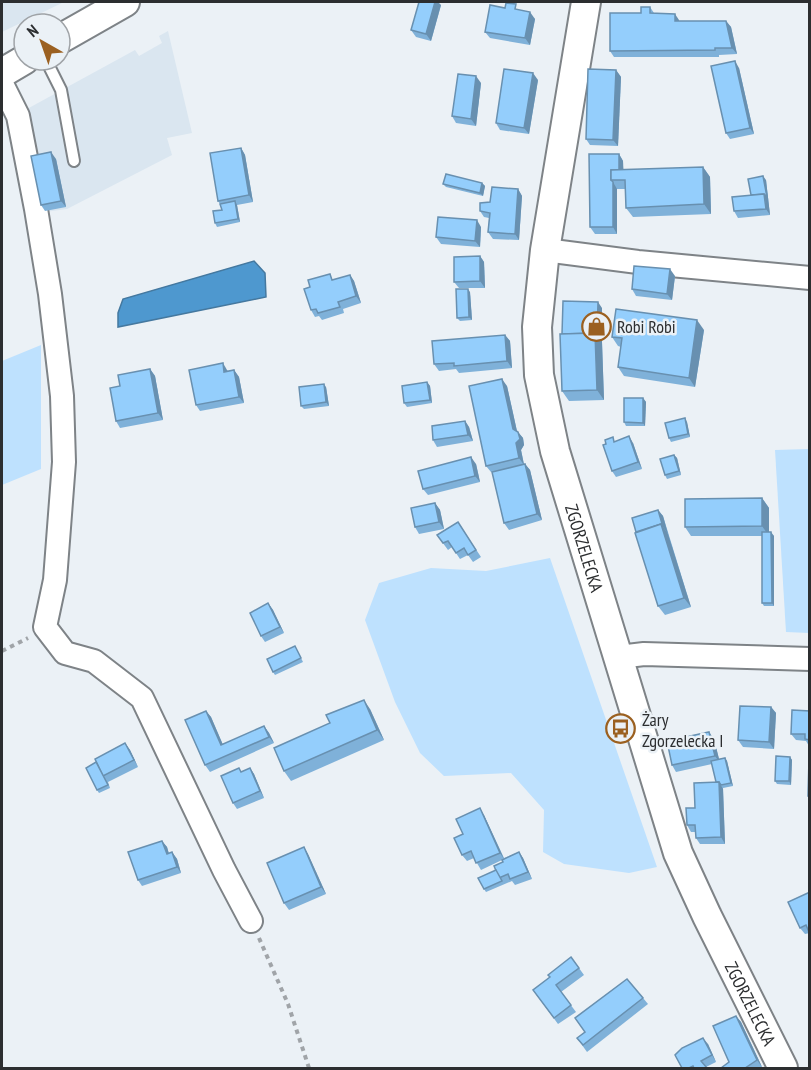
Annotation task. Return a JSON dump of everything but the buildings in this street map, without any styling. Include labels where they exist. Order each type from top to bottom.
[{"type":"street","points":[[72,32],[125,2]]},
{"type":"street","name":"ZGORZELECKA","points":[[586,2],[545,250],[537,327],[539,375],[555,451],[678,853],[783,1068]]},
{"type":"street","points":[[2,84],[18,116],[36,209],[50,294],[62,396],[64,462],[55,580],[45,627],[65,653],[93,661],[142,698],[224,870],[251,921]]},
{"type":"street","points":[[545,250],[638,262],[810,278]]},
{"type":"street","points":[[619,657],[644,654],[810,659]]},
{"type":"lane","points":[[52,72],[61,90],[74,161]]},
{"type":"path","points":[[2,651],[45,627]]},
{"type":"path","points":[[251,921],[288,1004],[309,1068]]},
{"type":"shaded area","points":[[2,2],[64,2],[43,12],[12,12],[12,27],[2,32]]},
{"type":"shaded area","points":[[168,31],[192,133],[167,138],[172,155],[67,209],[45,212],[27,109],[135,50],[139,56],[162,43],[159,36]]},
{"type":"shaded area","points":[[41,345],[41,469],[2,485],[2,361]]},
{"type":"shaded area","points":[[809,449],[809,633],[786,632],[775,450]]},
{"type":"shaded area","points":[[550,558],[657,867],[629,873],[564,864],[543,852],[544,810],[511,773],[444,776],[420,753],[395,702],[365,620],[379,583],[431,568],[486,571]]},
{"type":"water","points":[[254,261],[265,273],[266,297],[118,327],[118,313],[123,299]]},
{"type":"place","name":"Robi Robi","points":[[596,326]]},
{"type":"place","name":"Żary Zgorzelecka I","points":[[621,729]]}]
